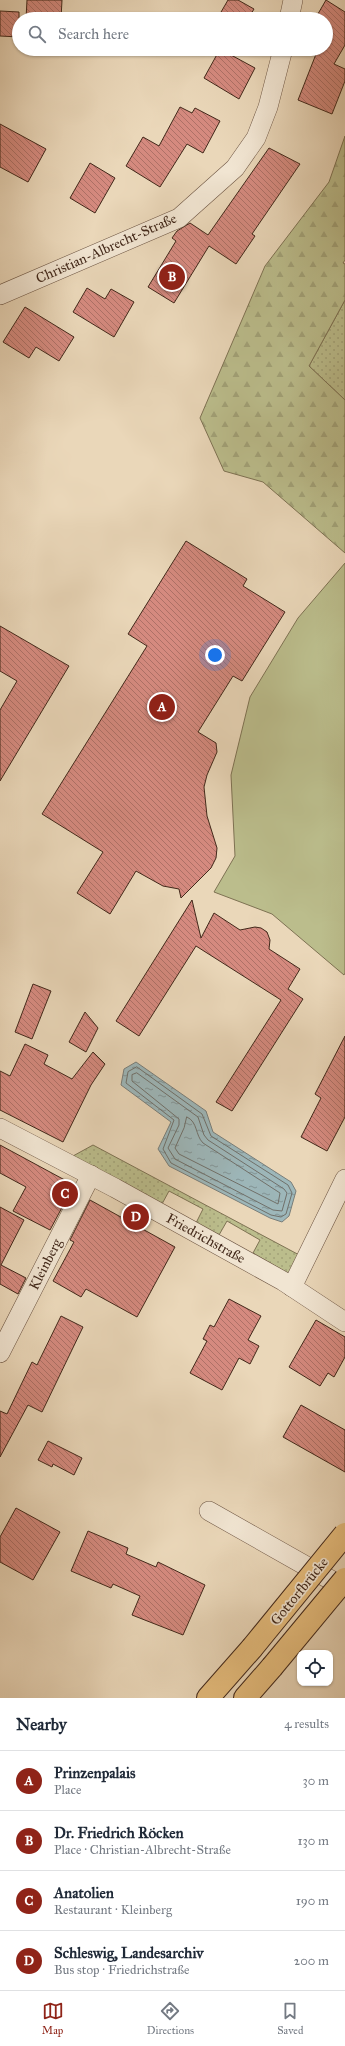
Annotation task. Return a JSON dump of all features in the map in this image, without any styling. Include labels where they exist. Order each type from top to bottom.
[{"type":"highway","name":"Gottorfbrücke","points":[[208,1698],[252,1648],[345,1534]]},
{"type":"highway","name":"Gottorfbrücke","points":[[245,1698],[345,1579]]},
{"type":"street","points":[[290,12],[293,0]]},
{"type":"street","name":"Christian-Albrecht-Straße","points":[[0,295],[179,218],[235,168],[256,138],[268,108],[281,56]]},
{"type":"street","name":"Friedrichstraße","points":[[0,1128],[91,1175],[292,1287],[345,1322]]},
{"type":"street","name":"Kleinberg","points":[[0,1353],[91,1175]]},
{"type":"street","points":[[292,1287],[345,1179]]},
{"type":"street","points":[[209,1511],[345,1588]]},
{"type":"green space","points":[[345,136],[345,260],[343,263],[345,264],[345,300],[309,366],[345,400],[345,553],[263,482],[224,471],[200,418],[265,266],[329,182]]},
{"type":"green space","points":[[345,300],[345,400],[309,366]]},
{"type":"green space","points":[[345,563],[344,975],[272,914],[214,892],[235,856],[231,775],[250,697],[298,618]]},
{"type":"green space","points":[[93,1145],[303,1257],[291,1275],[253,1253],[260,1240],[227,1221],[219,1235],[196,1223],[203,1209],[169,1191],[162,1204],[73,1156]]},
{"type":"water","points":[[136,1062],[206,1111],[213,1132],[291,1182],[296,1191],[289,1216],[282,1222],[270,1218],[169,1166],[158,1149],[171,1122],[121,1085],[124,1069]]},
{"type":"building","points":[[27,0],[62,0],[61,12],[26,12]]},
{"type":"building","points":[[228,0],[238,0],[254,9],[252,12],[221,12]]},
{"type":"building","points":[[326,0],[345,12],[345,45],[334,64],[345,69],[345,81],[332,114],[298,100],[315,56],[333,56],[333,12],[319,12]]},
{"type":"building","points":[[0,11],[19,12],[12,12],[12,37],[0,36]]},
{"type":"building","points":[[216,56],[233,56],[255,68],[239,99],[204,78]]},
{"type":"building","points":[[180,107],[192,113],[195,108],[220,121],[203,153],[187,144],[160,187],[126,166],[143,137],[159,146]]},
{"type":"building","points":[[0,124],[46,149],[28,182],[0,167]]},
{"type":"building","points":[[269,148],[300,164],[252,234],[255,236],[236,264],[209,246],[174,303],[148,287],[176,241],[172,238],[177,231],[190,223],[208,235]]},
{"type":"building","points":[[90,163],[115,178],[95,213],[70,198]]},
{"type":"building","points":[[87,288],[105,299],[111,289],[134,302],[114,337],[73,312]]},
{"type":"building","points":[[25,307],[74,337],[59,361],[36,347],[29,358],[3,342]]},
{"type":"building","points":[[186,541],[247,579],[243,586],[285,612],[242,681],[233,676],[198,732],[216,743],[217,752],[207,775],[204,787],[207,816],[217,848],[216,858],[211,868],[181,898],[179,889],[163,886],[136,871],[110,914],[77,893],[103,852],[42,814],[147,646],[128,634]]},
{"type":"building","points":[[0,626],[69,666],[0,781],[0,710],[17,681],[0,671]]},
{"type":"building","points":[[192,900],[201,938],[214,913],[240,930],[255,927],[261,928],[267,932],[270,940],[269,949],[300,969],[288,989],[303,999],[232,1111],[216,1102],[281,1000],[196,946],[139,1036],[116,1021]]},
{"type":"building","points":[[33,984],[51,991],[32,1039],[15,1032]]},
{"type":"building","points":[[85,1012],[98,1028],[86,1052],[69,1042]]},
{"type":"building","points":[[345,1036],[345,1117],[327,1151],[301,1137],[321,1098],[315,1094]]},
{"type":"building","points":[[25,1044],[48,1055],[44,1064],[72,1079],[93,1052],[105,1064],[91,1085],[63,1142],[0,1110],[0,1071],[10,1076]]},
{"type":"building","points":[[0,1145],[74,1185],[50,1230],[13,1211],[26,1187],[0,1173]]},
{"type":"building","points":[[90,1200],[175,1247],[137,1317],[86,1289],[81,1297],[53,1281],[74,1242],[70,1240]]},
{"type":"building","points":[[0,1207],[24,1220],[1,1265],[26,1278],[18,1294],[0,1284]]},
{"type":"building","points":[[229,1299],[261,1316],[248,1340],[259,1346],[250,1364],[239,1358],[222,1390],[190,1373],[207,1341],[203,1339],[210,1325],[214,1327]]},
{"type":"building","points":[[61,1316],[83,1327],[42,1412],[28,1405],[0,1457],[0,1411],[7,1414],[32,1362],[37,1365]]},
{"type":"building","points":[[316,1320],[345,1337],[345,1357],[334,1377],[328,1373],[320,1386],[289,1367]]},
{"type":"building","points":[[301,1405],[345,1430],[345,1472],[283,1437]]},
{"type":"building","points":[[48,1441],[82,1458],[74,1475],[53,1464],[52,1467],[38,1460]]},
{"type":"building","points":[[16,1508],[60,1532],[33,1580],[0,1562],[0,1537]]},
{"type":"building","points":[[88,1531],[128,1548],[126,1554],[156,1567],[158,1562],[205,1585],[183,1635],[132,1615],[140,1596],[113,1584],[111,1588],[71,1571]]},
{"type":"place","name":"Dr. Friedrich Röcken","points":[[172,277]]},
{"type":"place","name":"Prinzenpalais","points":[[162,707]]},
{"type":"place","name":"Anatolien","points":[[65,1194]]},
{"type":"place","name":"Schleswig, Landesarchiv","points":[[136,1217]]}]
